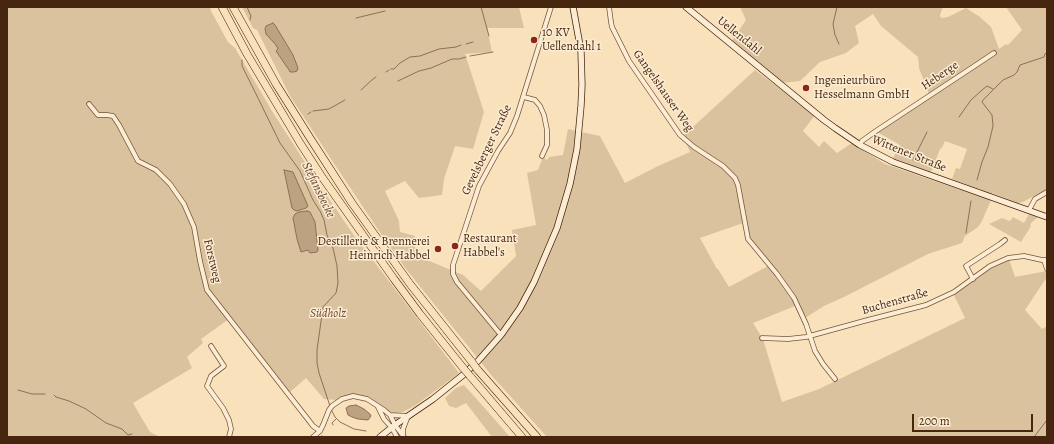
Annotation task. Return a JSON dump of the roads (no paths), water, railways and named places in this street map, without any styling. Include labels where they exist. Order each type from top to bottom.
[{"type":"highway","points":[[222,7],[247,54],[322,177],[420,314],[464,369],[522,437]]},
{"type":"highway","points":[[233,7],[276,84],[352,203],[410,284],[477,369],[537,437]]},
{"type":"main road","points":[[380,437],[433,399],[478,361],[501,335],[520,308],[534,282],[557,228],[570,184],[577,149],[582,85],[581,51],[573,7]]},
{"type":"main road","name":"Uellendahl","points":[[686,7],[759,67]]},
{"type":"main road","name":"Wittener Straße","points":[[759,67],[835,128],[860,145],[893,162],[1047,217]]},
{"type":"street","name":"Gevelsberger Straße","points":[[501,335],[457,282],[452,270],[479,186],[510,132],[517,116],[551,7]]},
{"type":"street","name":"Gangelshauser Weg","points":[[609,7],[612,27],[620,45],[629,61],[680,135],[694,147],[723,166],[735,178],[738,185],[748,239],[777,274],[794,298],[806,324],[816,354],[835,379]]},
{"type":"street","name":"Heberge","points":[[860,145],[876,131],[994,54]]},
{"type":"street","points":[[524,97],[535,100],[540,106],[544,115],[548,139],[542,156]]},
{"type":"street","name":"Forstweg","points":[[89,104],[98,115],[113,116],[138,161],[156,170],[170,184],[184,204],[194,228],[200,261],[208,290],[313,426],[320,431]]},
{"type":"street","points":[[1029,210],[1034,200],[1047,192]]},
{"type":"street","points":[[973,279],[966,266],[1005,240]]},
{"type":"street","name":"Buchenstraße","points":[[810,336],[926,305],[954,292],[990,266],[1008,258],[1024,256],[1046,260]]},
{"type":"street","points":[[1046,260],[1047,269]]},
{"type":"street","points":[[762,338],[788,339],[810,336]]},
{"type":"street","points":[[211,346],[224,366],[211,376],[207,386],[223,408],[229,420],[231,429],[229,437]]},
{"type":"street","points":[[314,437],[320,431],[332,406],[342,399],[353,396],[367,399],[390,415],[408,416],[402,430],[404,436]]},
{"type":"street","points":[[377,406],[384,419],[404,436]]},
{"type":"street","points":[[390,415],[397,437]]},
{"type":"waterway","name":"Stefansbecke","points":[[247,7],[251,16],[250,20]]},
{"type":"waterway","points":[[481,7],[489,36]]},
{"type":"waterway","points":[[837,7],[833,24],[835,35],[839,44]]},
{"type":"waterway","points":[[356,18],[385,11]]},
{"type":"waterway","points":[[466,44],[473,42]]},
{"type":"waterway","points":[[391,69],[394,69],[410,57],[420,56],[439,49],[461,45]]},
{"type":"waterway","points":[[470,56],[493,52]]},
{"type":"waterway","points":[[977,180],[993,126],[992,115],[982,102],[983,100],[1003,80],[1014,75],[1020,65],[1044,57],[1047,52]]},
{"type":"waterway","points":[[398,81],[419,71],[431,68],[452,59],[466,57]]},
{"type":"waterway","name":"Stefansbecke","points":[[242,60],[242,66],[280,143],[300,171],[313,200],[320,211],[324,220],[327,235],[333,248],[337,266],[338,283],[336,293],[323,307],[317,350],[319,373],[330,406]]},
{"type":"waterway","points":[[361,90],[376,77]]},
{"type":"waterway","points":[[959,117],[971,100],[982,90],[987,86],[993,89]]},
{"type":"waterway","points":[[313,111],[329,109],[345,100]]},
{"type":"waterway","points":[[913,160],[927,132]]},
{"type":"waterway","points":[[966,233],[971,201]]},
{"type":"waterway","points":[[18,390],[32,394],[45,394]]},
{"type":"waterway","points":[[54,395],[86,409],[106,423],[122,429],[128,435],[132,434]]},
{"type":"waterway","name":"Stefansbecke","points":[[331,409],[335,417],[340,422],[354,429],[366,431]]},
{"type":"waterway","points":[[333,425],[332,423],[336,419]]},
{"type":"waterway","points":[[1034,437],[1047,420]]},
{"type":"place","name":"10 KV Uellendahl 1","points":[[534,40]]},
{"type":"place","name":"Ingenieurbüro Hesselmann GmbH","points":[[806,88]]},
{"type":"place","name":"Restaurant Habbel's","points":[[455,246]]},
{"type":"place","name":"Destillerie & Brennerei Heinrich Habbel","points":[[438,249]]},
{"type":"park label","name":"Südholz","points":[[328,314]]}]
